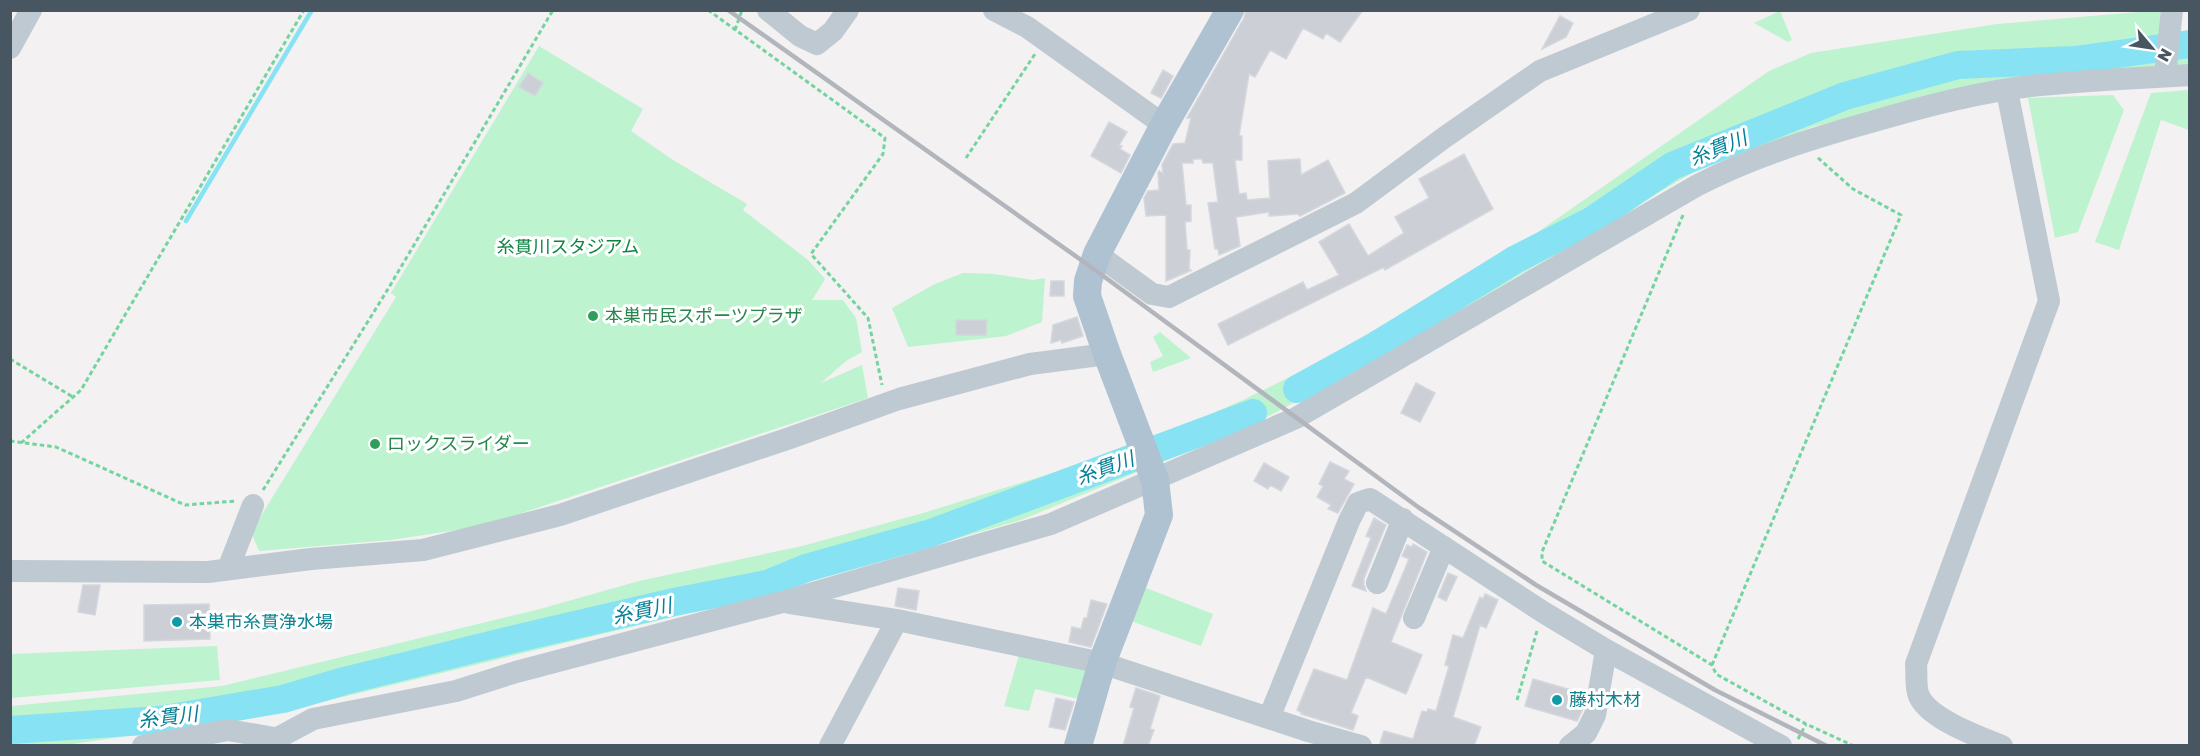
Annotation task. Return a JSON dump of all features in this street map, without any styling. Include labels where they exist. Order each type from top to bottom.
[{"type":"main road","points":[[1078,746],[1102,663],[1159,515],[1152,475],[1087,296],[1091,267],[1164,125],[1230,10]]},
{"type":"street","points":[[10,48],[31,10]]},
{"type":"street","points":[[768,10],[800,36],[817,44],[833,31],[848,10]]},
{"type":"street","points":[[994,10],[1027,27],[1164,125]]},
{"type":"street","points":[[1097,254],[1152,294],[1169,297],[1356,203],[1540,71],[1689,10]]},
{"type":"street","points":[[2166,68],[2172,10]]},
{"type":"street","points":[[143,746],[228,730],[269,742],[313,719],[456,691],[516,672],[782,602],[1051,524],[1152,475],[1296,418],[1696,186],[1754,158],[1800,142],[1935,103],[2166,68],[2190,75]]},
{"type":"street","points":[[2002,746],[1962,730],[1934,714],[1918,696],[1916,664],[2049,301],[2007,91]]},
{"type":"street","points":[[10,571],[208,572],[311,559],[423,550],[582,508],[886,403],[1030,364],[1107,354]]},
{"type":"street","points":[[1269,718],[1358,502],[1370,499],[1543,612],[1606,650],[1781,746]]},
{"type":"street","points":[[228,569],[253,506]]},
{"type":"street","points":[[1377,583],[1402,519]]},
{"type":"street","points":[[1414,618],[1444,547]]},
{"type":"street","points":[[782,602],[897,620],[1102,663],[1361,746]]},
{"type":"street","points":[[830,746],[897,620]]},
{"type":"street","points":[[1570,746],[1586,733],[1595,715],[1606,650]]},
{"type":"path","points":[[21,443],[81,390],[304,10]]},
{"type":"path","points":[[10,441],[56,447],[185,505],[240,501],[253,506],[385,294],[553,10]]},
{"type":"path","points":[[708,10],[885,138],[883,154],[811,254],[868,318],[886,403]]},
{"type":"path","points":[[735,30],[742,10]]},
{"type":"path","points":[[966,158],[1045,40]]},
{"type":"path","points":[[1712,666],[1901,215],[1853,189],[1800,142]]},
{"type":"path","points":[[1696,186],[1542,552],[1542,561],[1712,666],[1716,674],[1806,724],[1854,746]]},
{"type":"path","points":[[10,359],[74,397]]},
{"type":"path","points":[[1517,700],[1543,612]]},
{"type":"path","points":[[1794,746],[1806,724]]},
{"type":"green space","points":[[2163,10],[2160,40],[2189,38],[2189,66],[1927,101],[1815,126],[1697,170],[1420,334],[1256,423],[1021,520],[759,596],[260,717],[65,745],[11,746],[11,706],[222,686],[540,609],[639,581],[802,546],[920,514],[1133,448],[1245,399],[1314,365],[1515,248],[1769,71],[1811,53],[1997,24]]},
{"type":"green space","points":[[1780,11],[1792,40],[1788,42],[1754,23]]},
{"type":"green space","name":"本巣市民スポーツプラザ","points":[[539,46],[643,109],[631,131],[673,160],[747,204],[743,210],[808,260],[825,279],[812,300],[843,300],[856,318],[862,352],[846,361],[821,383],[862,365],[868,398],[483,526],[391,540],[259,551],[251,532],[396,297],[391,293]]},
{"type":"green space","points":[[2189,90],[2189,130],[2161,120],[2119,250],[2095,242],[2151,93]]},
{"type":"green space","points":[[2113,95],[2124,110],[2078,232],[2055,238],[2028,98]]},
{"type":"green space","points":[[963,273],[994,274],[1033,280],[1045,278],[1042,322],[1006,336],[908,347],[892,308],[935,284]]},
{"type":"green space","points":[[1160,332],[1191,358],[1153,372],[1150,362],[1163,356],[1153,337]]},
{"type":"green space","points":[[1141,586],[1213,614],[1201,646],[1128,620]]},
{"type":"green space","points":[[217,646],[220,680],[11,698],[11,654]]},
{"type":"green space","points":[[1020,652],[1091,668],[1083,700],[1035,689],[1029,711],[1004,706]]},
{"type":"building","points":[[1246,10],[1363,10],[1340,42],[1326,33],[1323,39],[1303,28],[1286,59],[1270,50],[1255,77],[1249,74],[1239,136],[1242,136],[1242,160],[1235,160],[1239,194],[1246,193],[1247,200],[1270,198],[1268,161],[1300,159],[1301,175],[1328,160],[1345,193],[1300,216],[1298,214],[1269,216],[1269,212],[1236,217],[1240,246],[1219,255],[1218,249],[1215,249],[1208,203],[1218,202],[1213,163],[1203,163],[1202,159],[1193,159],[1193,163],[1182,163],[1186,205],[1191,205],[1191,221],[1185,222],[1187,250],[1190,250],[1189,270],[1192,270],[1166,281],[1166,215],[1146,216],[1144,198],[1148,191],[1159,190],[1158,173],[1159,171],[1163,174],[1162,165],[1173,144],[1185,143],[1191,118],[1187,118],[1244,18]]},
{"type":"building","points":[[1560,16],[1573,23],[1566,37],[1542,49]]},
{"type":"building","points":[[1163,70],[1173,76],[1161,98],[1151,93]]},
{"type":"building","points":[[528,73],[543,83],[535,96],[519,87]]},
{"type":"building","points":[[1109,122],[1127,132],[1119,145],[1122,146],[1120,149],[1130,155],[1121,173],[1091,156]]},
{"type":"building","points":[[1464,154],[1493,209],[1385,270],[1384,267],[1228,345],[1218,324],[1303,282],[1307,290],[1339,275],[1319,242],[1349,224],[1368,256],[1404,233],[1395,217],[1429,198],[1419,179]]},
{"type":"building","points":[[1051,281],[1064,281],[1064,296],[1050,296]]},
{"type":"building","points":[[1077,317],[1083,336],[1062,343],[1061,340],[1051,343],[1053,325]]},
{"type":"building","points":[[956,320],[987,320],[986,335],[956,335]]},
{"type":"building","points":[[1416,383],[1435,393],[1420,422],[1401,413]]},
{"type":"building","points":[[1330,462],[1349,471],[1344,479],[1354,484],[1338,513],[1328,509],[1331,505],[1317,497],[1323,486],[1319,484]]},
{"type":"building","points":[[1264,463],[1289,477],[1281,491],[1270,485],[1268,489],[1254,481]]},
{"type":"building","points":[[1374,518],[1386,525],[1364,578],[1366,591],[1352,586],[1371,538],[1366,536]]},
{"type":"building","points":[[1413,544],[1427,552],[1391,642],[1422,655],[1406,694],[1366,677],[1351,713],[1358,716],[1353,730],[1301,714],[1297,710],[1314,669],[1347,680],[1373,608],[1386,614],[1409,559],[1402,556],[1407,545],[1412,547]]},
{"type":"building","points":[[1448,573],[1457,577],[1446,601],[1438,597]]},
{"type":"building","points":[[83,585],[100,585],[95,615],[78,612]]},
{"type":"building","points":[[898,588],[919,591],[916,610],[895,606]]},
{"type":"building","points":[[1485,594],[1498,600],[1486,628],[1480,625],[1453,717],[1481,727],[1474,746],[1390,746],[1380,743],[1384,731],[1413,739],[1422,711],[1427,712],[1428,709],[1436,711],[1449,666],[1445,665],[1453,635],[1463,638],[1480,597],[1483,599]]},
{"type":"building","points":[[1091,600],[1107,604],[1091,647],[1069,642],[1072,627],[1081,629],[1084,618],[1087,618]]},
{"type":"building","name":"本巣市糸貫浄水場","points":[[209,604],[210,639],[144,641],[144,605]]},
{"type":"building","name":"藤村木材","points":[[1533,679],[1585,694],[1582,711],[1577,721],[1525,706]]},
{"type":"building","points":[[1136,688],[1160,696],[1150,729],[1154,730],[1148,746],[1123,746],[1134,708],[1130,707]]},
{"type":"building","points":[[1056,698],[1074,702],[1065,730],[1049,727]]},
{"type":"waterway","points":[[186,221],[312,10]]},
{"type":"waterway","name":"糸貫川","points":[[1297,389],[1377,345],[1516,259],[1591,221],[1672,166],[1845,96],[1958,65],[2075,60],[2190,44]]},
{"type":"waterway","name":"糸貫川","points":[[10,730],[159,720],[283,699],[344,681],[523,637],[674,602],[767,584],[806,568],[931,533],[1253,413]]},
{"type":"railway","points":[[728,10],[1091,267],[1418,507],[1536,585],[1715,690],[1827,746]]},
{"type":"place","name":"本巣市民スポーツプラザ","points":[[593,316]]},
{"type":"place","name":"ロックスライダー","points":[[375,444]]},
{"type":"place","name":"本巣市糸貫浄水場","points":[[177,622]]},
{"type":"place","name":"藤村木材","points":[[1557,700]]},
{"type":"park label","name":"糸貫川スタジアム","points":[[568,247]]}]
